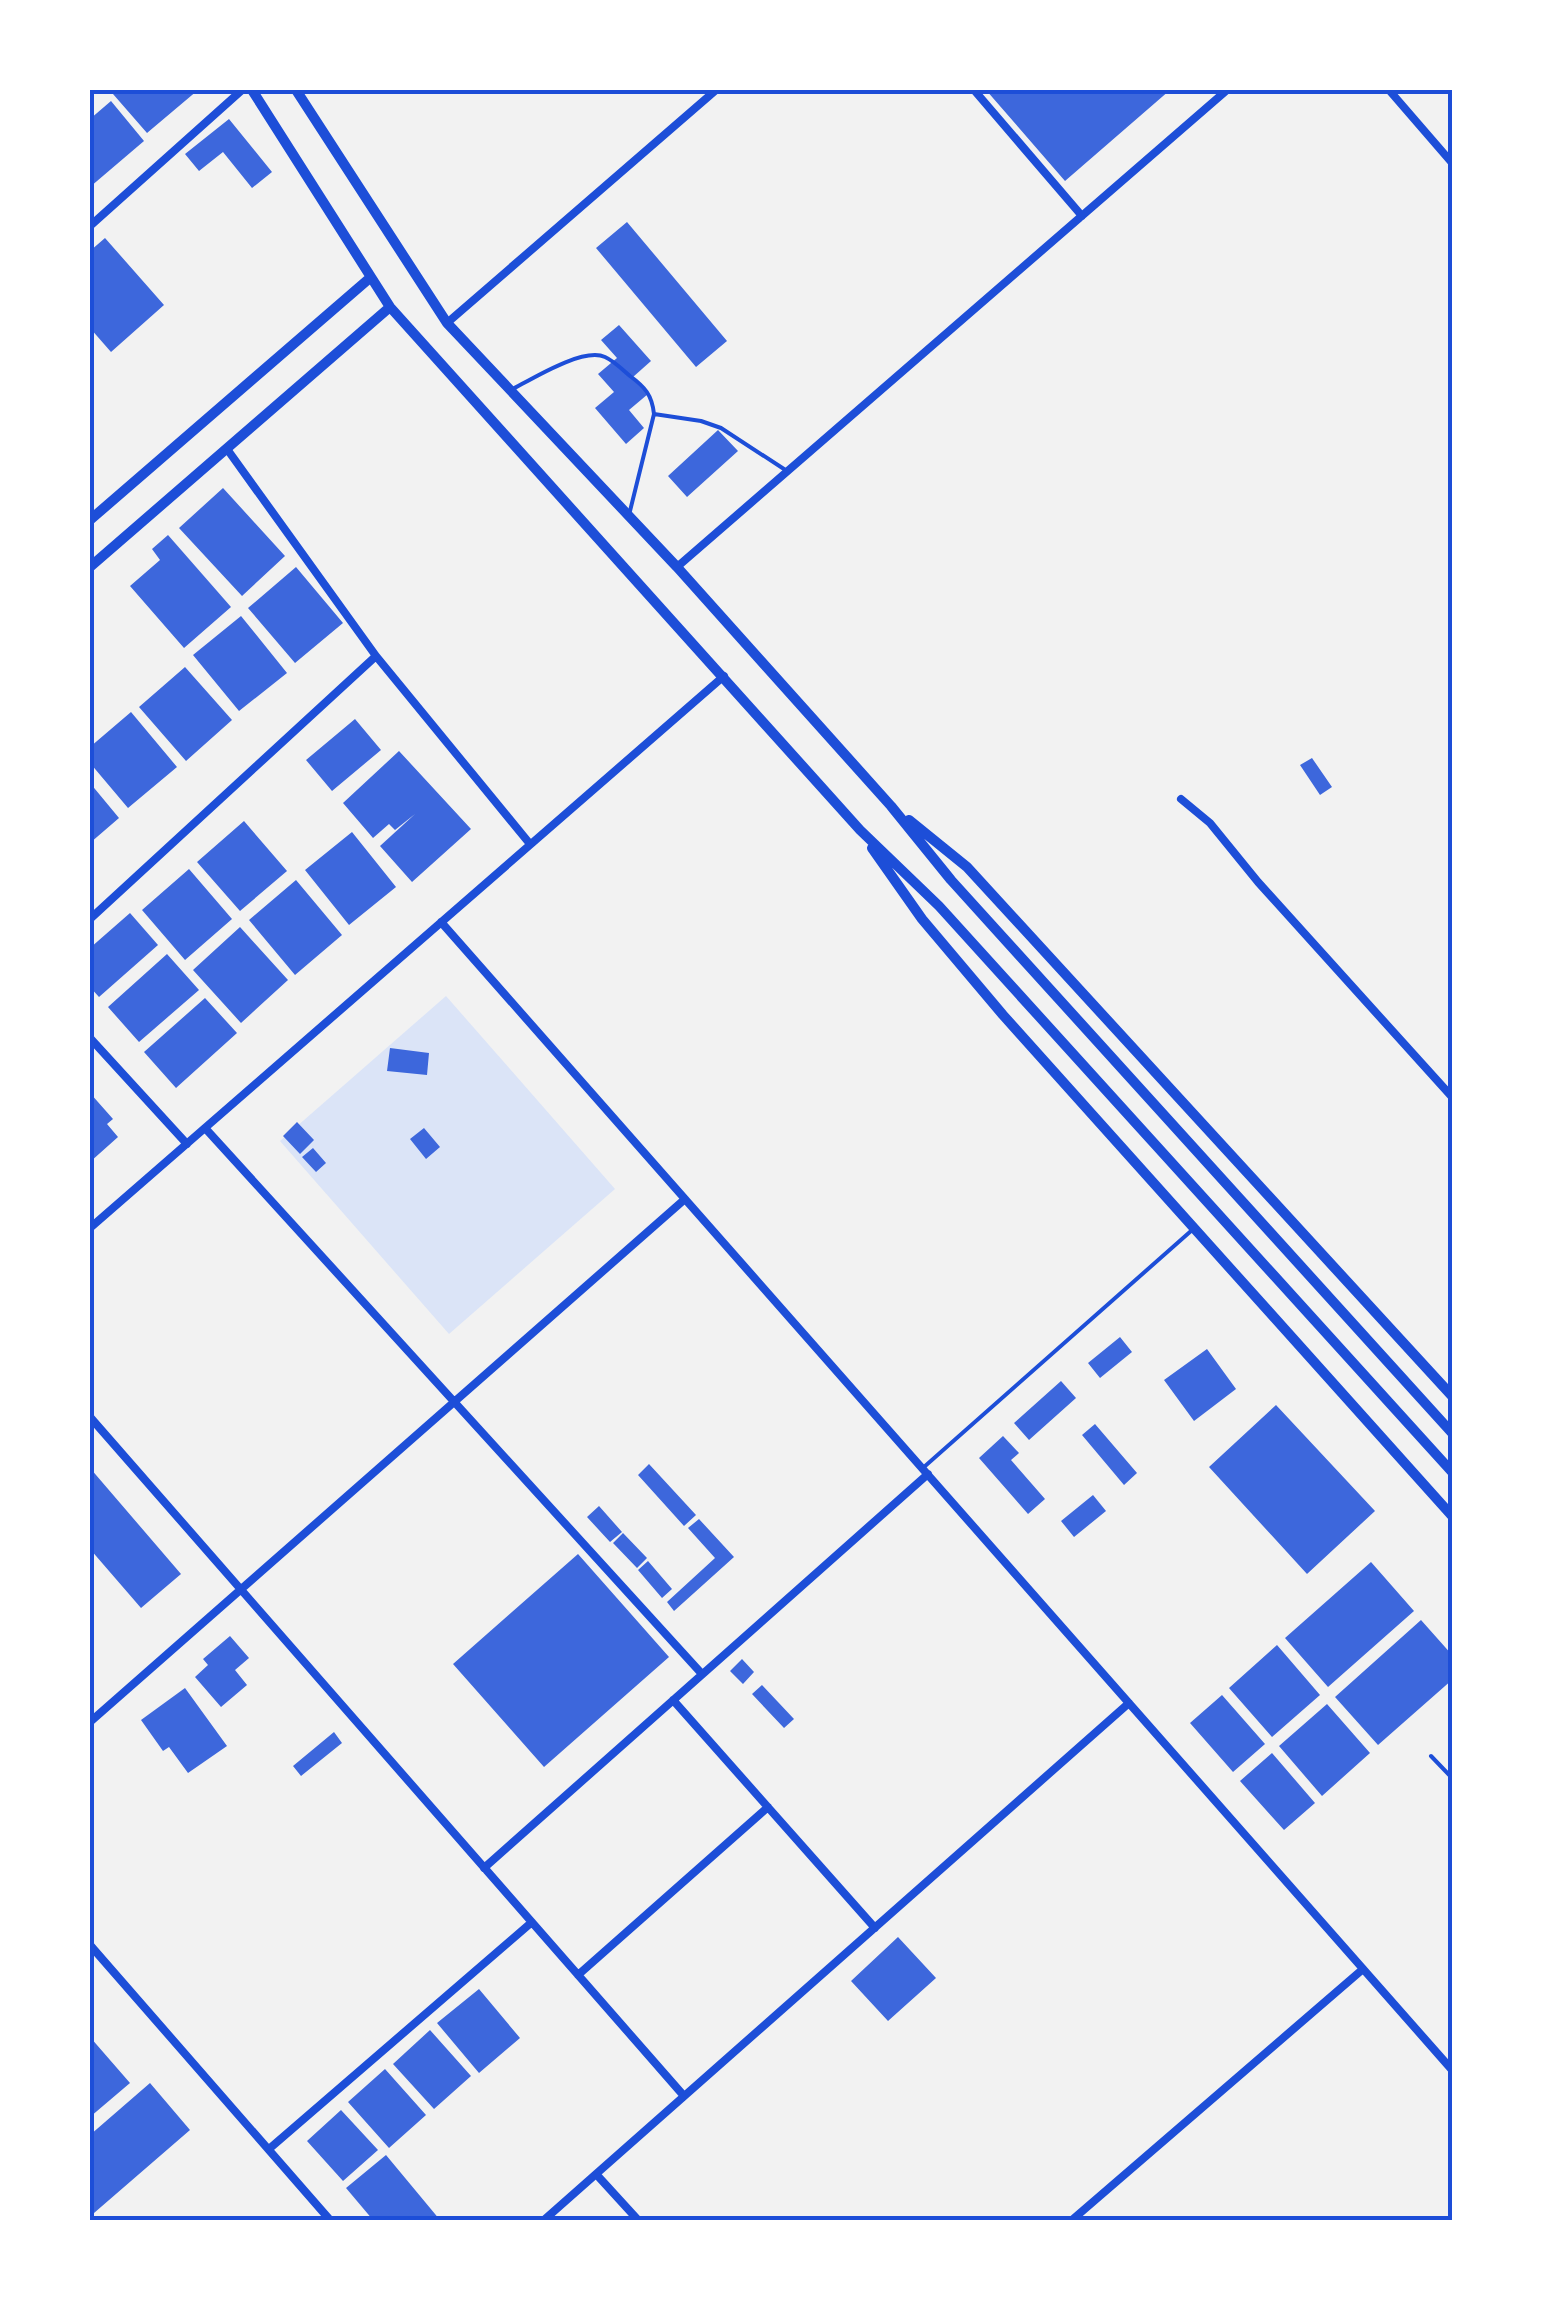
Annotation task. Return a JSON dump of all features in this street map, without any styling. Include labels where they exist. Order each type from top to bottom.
[{"type":"street","points":[[90,226],[242,90]]},
{"type":"street","points":[[252,90],[390,307],[860,830],[939,906],[1453,1473]]},
{"type":"street","points":[[296,90],[447,323],[677,567],[891,806],[950,880],[1453,1434]]},
{"type":"street","points":[[447,323],[716,90]]},
{"type":"street","points":[[974,90],[1082,216]]},
{"type":"street","points":[[677,567],[1226,90]]},
{"type":"street","points":[[1389,90],[1453,164]]},
{"type":"street","points":[[90,520],[371,277]]},
{"type":"street","points":[[90,567],[390,307]]},
{"type":"street","points":[[226,449],[376,656],[530,844]]},
{"type":"street","points":[[90,919],[376,656]]},
{"type":"street","points":[[90,1228],[724,676]]},
{"type":"street","points":[[1180,798],[1210,823],[1258,882],[1453,1098]]},
{"type":"street","points":[[891,806],[967,867],[1453,1397]]},
{"type":"street","points":[[860,830],[922,920],[1453,1517]]},
{"type":"street","points":[[441,922],[1453,2071]]},
{"type":"street","points":[[90,1038],[187,1144]]},
{"type":"street","points":[[204,1128],[702,1674]]},
{"type":"street","points":[[90,1722],[686,1199]]},
{"type":"street","points":[[90,1417],[684,2096]]},
{"type":"street","points":[[484,1868],[925,1471]]},
{"type":"street","points":[[673,1700],[875,1928]]},
{"type":"street","points":[[544,2220],[1129,1703]]},
{"type":"street","points":[[578,1975],[768,1807]]},
{"type":"street","points":[[268,2150],[532,1922]]},
{"type":"street","points":[[90,1946],[330,2220]]},
{"type":"street","points":[[1072,2220],[1364,1969]]},
{"type":"street","points":[[596,2174],[638,2220]]},
{"type":"lane","points":[[510,390],[574,359],[604,356],[646,388],[654,414],[628,516]]},
{"type":"lane","points":[[654,414],[721,428],[788,471]]},
{"type":"lane","points":[[925,1471],[1194,1228]]},
{"type":"lane","points":[[1430,1756],[1453,1779]]},
{"type":"shaded area","points":[[446,996],[615,1189],[449,1334],[280,1141]]},
{"type":"building","points":[[118,90],[198,90],[147,133],[113,94]]},
{"type":"building","points":[[986,90],[1170,90],[1065,181]]},
{"type":"building","points":[[111,101],[144,141],[90,187],[90,119]]},
{"type":"building","points":[[229,119],[272,172],[252,188],[223,152],[199,171],[185,154]]},
{"type":"building","points":[[627,222],[727,341],[696,367],[596,248]]},
{"type":"building","points":[[105,238],[164,305],[111,352],[90,328],[90,251]]},
{"type":"building","points":[[619,325],[651,361],[633,377],[648,394],[629,410],[644,428],[626,444],[595,408],[614,392],[598,374],[617,358],[601,340]]},
{"type":"building","points":[[718,430],[738,451],[687,497],[668,476]]},
{"type":"building","points":[[223,488],[285,556],[242,596],[179,528]]},
{"type":"building","points":[[168,535],[231,607],[184,648],[130,586],[160,560],[152,549]]},
{"type":"building","points":[[296,567],[343,623],[295,663],[248,608]]},
{"type":"building","points":[[241,616],[287,673],[239,711],[193,655]]},
{"type":"building","points":[[185,667],[232,720],[186,761],[139,707]]},
{"type":"building","points":[[131,712],[177,767],[128,808],[90,763],[90,747]]},
{"type":"building","points":[[355,719],[381,750],[332,791],[306,760]]},
{"type":"building","points":[[399,751],[471,829],[412,882],[380,846],[415,814],[395,830],[389,824],[373,838],[343,803]]},
{"type":"building","points":[[1312,758],[1332,787],[1320,795],[1300,765]]},
{"type":"building","points":[[90,783],[119,818],[90,843]]},
{"type":"building","points":[[244,821],[287,871],[240,911],[197,862]]},
{"type":"building","points":[[352,832],[396,887],[349,925],[305,870]]},
{"type":"building","points":[[189,869],[232,919],[185,960],[142,910]]},
{"type":"building","points":[[296,880],[342,935],[295,975],[249,920]]},
{"type":"building","points":[[130,913],[158,945],[99,997],[90,987],[90,948]]},
{"type":"building","points":[[240,927],[288,980],[241,1023],[193,970]]},
{"type":"building","points":[[167,954],[199,990],[139,1042],[108,1007]]},
{"type":"building","points":[[205,998],[237,1033],[176,1088],[144,1052]]},
{"type":"building","points":[[390,1048],[429,1053],[427,1075],[387,1071]]},
{"type":"building","points":[[90,1093],[113,1119],[107,1124],[118,1137],[90,1162]]},
{"type":"building","points":[[297,1122],[314,1140],[300,1154],[283,1136]]},
{"type":"building","points":[[424,1128],[440,1147],[426,1159],[410,1139]]},
{"type":"building","points":[[313,1148],[326,1163],[316,1172],[302,1157]]},
{"type":"building","points":[[1120,1337],[1132,1352],[1100,1378],[1088,1363]]},
{"type":"building","points":[[1207,1349],[1236,1389],[1194,1421],[1164,1380]]},
{"type":"building","points":[[1061,1381],[1076,1398],[1029,1440],[1014,1423]]},
{"type":"building","points":[[1276,1405],[1375,1511],[1307,1574],[1209,1467]]},
{"type":"building","points":[[1095,1424],[1137,1473],[1124,1485],[1082,1435]]},
{"type":"building","points":[[1003,1436],[1019,1453],[1011,1460],[1045,1499],[1028,1514],[979,1458]]},
{"type":"building","points":[[649,1464],[696,1515],[684,1526],[638,1475]]},
{"type":"building","points":[[90,1468],[181,1574],[141,1608],[90,1549]]},
{"type":"building","points":[[1093,1495],[1106,1511],[1074,1537],[1061,1521]]},
{"type":"building","points":[[599,1506],[622,1532],[610,1542],[587,1517]]},
{"type":"building","points":[[699,1519],[734,1557],[674,1611],[667,1602],[715,1558],[688,1528]]},
{"type":"building","points":[[623,1533],[647,1558],[637,1568],[613,1543]]},
{"type":"building","points":[[578,1554],[669,1657],[544,1767],[453,1664]]},
{"type":"building","points":[[648,1561],[672,1589],[662,1598],[638,1570]]},
{"type":"building","points":[[1371,1562],[1414,1611],[1328,1687],[1285,1638]]},
{"type":"building","points":[[1421,1620],[1453,1656],[1453,1679],[1378,1745],[1335,1697]]},
{"type":"building","points":[[230,1636],[249,1658],[235,1670],[247,1685],[221,1707],[195,1677],[208,1665],[203,1659]]},
{"type":"building","points":[[1277,1645],[1320,1695],[1272,1737],[1229,1688]]},
{"type":"building","points":[[742,1659],[754,1672],[743,1684],[730,1671]]},
{"type":"building","points":[[762,1685],[794,1719],[784,1728],[752,1694]]},
{"type":"building","points":[[185,1688],[227,1746],[188,1773],[169,1747],[163,1751],[141,1720]]},
{"type":"building","points":[[1222,1695],[1265,1744],[1233,1772],[1190,1723]]},
{"type":"building","points":[[1327,1704],[1370,1753],[1322,1796],[1279,1746]]},
{"type":"building","points":[[334,1732],[342,1743],[301,1776],[293,1766]]},
{"type":"building","points":[[1272,1753],[1315,1803],[1284,1830],[1240,1781]]},
{"type":"building","points":[[898,1937],[936,1978],[888,2021],[851,1981]]},
{"type":"building","points":[[479,1989],[520,2038],[479,2073],[437,2023]]},
{"type":"building","points":[[430,2030],[471,2076],[434,2109],[393,2064]]},
{"type":"building","points":[[90,2037],[130,2083],[90,2117]]},
{"type":"building","points":[[385,2069],[426,2115],[389,2148],[348,2102]]},
{"type":"building","points":[[150,2083],[190,2130],[94,2213],[90,2209],[90,2135]]},
{"type":"building","points":[[341,2110],[378,2150],[343,2181],[307,2141]]},
{"type":"building","points":[[386,2155],[440,2220],[373,2220],[346,2188]]}]
